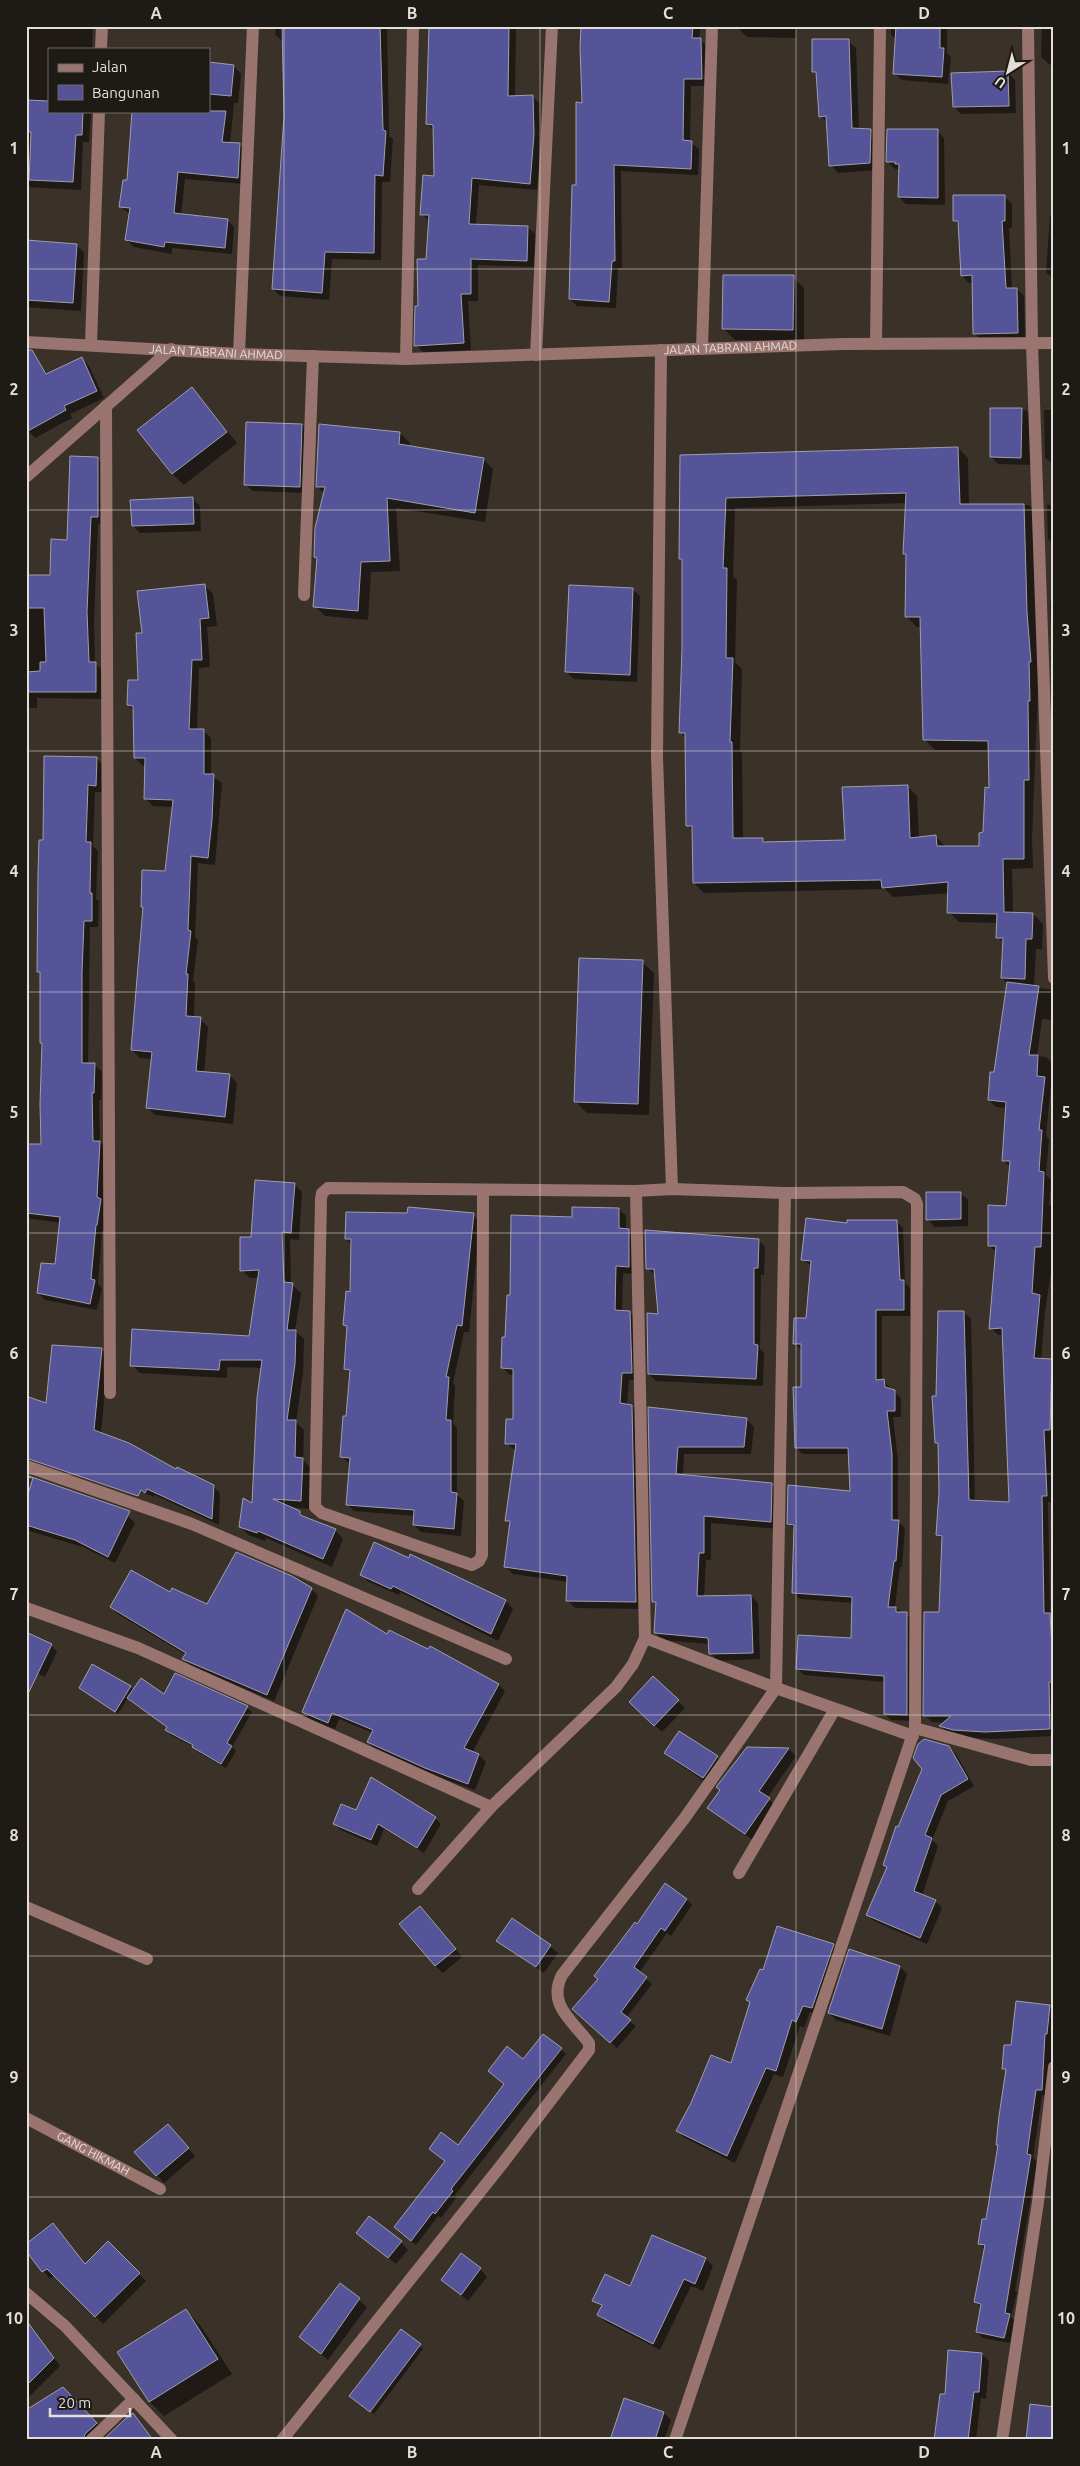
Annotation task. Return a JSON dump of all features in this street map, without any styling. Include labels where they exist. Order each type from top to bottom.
[{"type":"street","points":[[102,26],[102,48]]},
{"type":"street","points":[[239,354],[253,26]]},
{"type":"street","points":[[406,359],[412,26]]},
{"type":"street","points":[[536,355],[552,26]]},
{"type":"street","points":[[702,349],[712,26]]},
{"type":"street","points":[[876,344],[880,26]]},
{"type":"street","points":[[1028,26],[1032,344],[1054,978]]},
{"type":"street","points":[[91,344],[99,112]]},
{"type":"street","name":"JALAN TABRANI AHMAD","points":[[26,342],[91,344],[239,354],[406,359],[876,344],[1054,343]]},
{"type":"street","points":[[26,477],[171,350]]},
{"type":"street","points":[[661,350],[657,756],[672,1189]]},
{"type":"street","points":[[304,595],[313,356]]},
{"type":"street","points":[[106,406],[110,1393]]},
{"type":"street","points":[[483,1191],[482,1555],[479,1562],[472,1565],[322,1513],[315,1507],[320,1199],[322,1193],[328,1188],[483,1191],[636,1192],[672,1189],[785,1193],[903,1192],[915,1199],[918,1204],[914,1732],[676,2440]]},
{"type":"street","points":[[418,1889],[492,1807],[616,1687],[626,1675],[645,1638],[636,1192]]},
{"type":"street","points":[[282,2440],[503,2162],[589,2050],[589,2043],[557,2002],[557,1989],[562,1975],[684,1818],[776,1688],[785,1193]]},
{"type":"street","points":[[26,1466],[192,1524],[506,1659]]},
{"type":"street","points":[[26,1608],[138,1648],[492,1807]]},
{"type":"street","points":[[645,1638],[835,1709],[914,1732],[1030,1760],[1054,1760]]},
{"type":"street","points":[[739,1873],[835,1709]]},
{"type":"street","points":[[26,1906],[147,1959]]},
{"type":"street","points":[[1002,2440],[1038,2202],[1054,2067]]},
{"type":"street","name":"GANG HIKMAH","points":[[26,2118],[160,2189]]},
{"type":"street","points":[[28,2298],[66,2326],[172,2440]]},
{"type":"street","points":[[91,2440],[134,2399]]},
{"type":"building","points":[[282,26],[380,26],[383,130],[386,131],[383,176],[375,175],[374,253],[325,252],[322,293],[272,289],[284,116]]},
{"type":"building","points":[[429,26],[509,26],[508,96],[533,95],[534,134],[530,184],[472,178],[469,224],[528,226],[527,261],[471,259],[471,294],[461,294],[464,343],[414,346],[415,306],[418,306],[417,259],[426,259],[429,215],[420,215],[423,175],[434,176],[433,125],[426,124]]},
{"type":"building","points":[[581,26],[693,26],[692,38],[701,38],[702,79],[684,79],[683,140],[692,141],[691,169],[614,165],[615,261],[612,261],[609,302],[569,299],[572,185],[576,185],[576,102],[582,103]]},
{"type":"building","points":[[896,26],[940,26],[940,48],[944,48],[942,77],[893,74]]},
{"type":"building","points":[[812,39],[849,39],[852,128],[871,129],[870,163],[829,166],[826,116],[819,117],[816,72],[812,72]]},
{"type":"building","points":[[210,62],[234,65],[231,96],[210,94]]},
{"type":"building","points":[[1008,71],[1009,106],[953,107],[951,73]]},
{"type":"building","points":[[28,100],[48,101],[48,112],[83,112],[82,135],[76,135],[73,182],[29,180],[31,132],[26,132]]},
{"type":"building","points":[[226,111],[222,142],[240,143],[238,178],[178,172],[174,213],[228,219],[225,248],[165,242],[164,247],[125,240],[130,208],[119,207],[123,180],[127,180],[132,112]]},
{"type":"building","points":[[887,129],[938,129],[938,198],[898,197],[899,164],[886,162]]},
{"type":"building","points":[[953,195],[1005,195],[1005,221],[1002,221],[1006,288],[1017,288],[1018,333],[973,334],[972,275],[961,276],[958,221],[953,221]]},
{"type":"building","points":[[26,240],[77,244],[73,303],[26,300]]},
{"type":"building","points":[[723,275],[794,275],[793,330],[722,329]]},
{"type":"building","points":[[26,350],[32,350],[46,374],[82,357],[97,391],[64,406],[66,410],[26,432]]},
{"type":"building","points":[[192,387],[227,432],[172,474],[137,430]]},
{"type":"building","points":[[990,408],[1022,408],[1021,458],[990,457]]},
{"type":"building","points":[[246,422],[302,424],[300,487],[244,485]]},
{"type":"building","points":[[319,424],[400,432],[399,444],[484,458],[475,513],[387,498],[390,561],[361,562],[358,611],[313,607],[317,558],[314,557],[315,528],[325,487],[316,487]]},
{"type":"building","points":[[958,447],[960,504],[1024,504],[1027,612],[1031,662],[1029,662],[1030,701],[1028,701],[1029,780],[1024,780],[1024,859],[1003,859],[1004,912],[1033,913],[1032,939],[1026,939],[1025,979],[1001,978],[1003,938],[996,938],[997,914],[947,913],[948,882],[882,888],[881,880],[693,883],[692,826],[686,826],[685,733],[679,733],[682,648],[682,559],[679,559],[680,455]],"holes":[[[906,493],[903,554],[906,554],[905,617],[920,617],[923,740],[988,741],[989,788],[985,787],[983,832],[979,833],[979,846],[937,846],[936,835],[910,838],[908,785],[842,787],[845,840],[763,842],[763,838],[733,838],[732,742],[730,742],[733,658],[726,658],[727,568],[723,568],[726,498]]]},
{"type":"building","points":[[70,456],[98,457],[98,517],[91,517],[87,612],[89,662],[96,662],[96,692],[26,692],[26,672],[40,671],[40,662],[46,662],[44,608],[26,608],[26,575],[50,575],[51,539],[67,540]]},
{"type":"building","points":[[193,497],[194,524],[132,526],[130,500]]},
{"type":"building","points":[[205,584],[209,618],[200,619],[202,660],[192,660],[189,729],[204,729],[204,774],[214,774],[212,820],[208,858],[191,856],[188,930],[191,931],[186,974],[188,974],[186,1016],[201,1017],[196,1071],[230,1074],[225,1117],[146,1108],[152,1052],[131,1050],[143,907],[141,907],[142,870],[165,871],[173,800],[144,799],[145,758],[134,758],[133,706],[127,705],[128,680],[138,680],[136,633],[142,633],[137,591]]},
{"type":"building","points":[[569,585],[633,588],[630,675],[565,672]]},
{"type":"building","points":[[44,756],[97,757],[96,786],[88,785],[86,842],[91,842],[90,893],[92,893],[92,921],[84,921],[82,973],[82,1063],[95,1063],[94,1093],[92,1093],[93,1141],[100,1141],[97,1197],[101,1199],[96,1225],[91,1279],[95,1280],[90,1304],[37,1293],[41,1263],[55,1264],[60,1217],[26,1213],[26,1144],[41,1144],[42,1043],[40,1043],[40,972],[37,972],[39,840],[43,840]]},
{"type":"building","points":[[579,958],[643,960],[638,1104],[574,1102]]},
{"type":"building","points":[[1007,982],[1039,986],[1029,1055],[1038,1055],[1037,1076],[1045,1077],[1039,1130],[1042,1130],[1039,1171],[1044,1172],[1041,1247],[1035,1247],[1032,1293],[1040,1295],[1034,1358],[1052,1359],[1050,1430],[1044,1430],[1047,1496],[1042,1496],[1044,1613],[1050,1613],[1054,1682],[1049,1682],[1050,1729],[985,1732],[953,1730],[939,1726],[951,1716],[923,1716],[924,1612],[939,1612],[942,1536],[936,1535],[939,1492],[938,1443],[935,1443],[932,1396],[936,1396],[938,1311],[964,1311],[969,1500],[1009,1502],[1002,1328],[989,1329],[996,1246],[988,1246],[988,1205],[1006,1206],[1010,1161],[1002,1161],[1006,1102],[988,1100],[990,1072],[994,1072]]},
{"type":"building","points":[[255,1180],[295,1183],[291,1233],[282,1232],[284,1282],[293,1283],[287,1330],[296,1330],[295,1364],[287,1420],[296,1420],[295,1457],[303,1458],[301,1501],[273,1499],[300,1511],[300,1515],[336,1529],[323,1559],[258,1531],[257,1533],[239,1527],[243,1498],[252,1503],[257,1398],[262,1360],[220,1360],[219,1370],[130,1366],[132,1329],[249,1336],[259,1270],[240,1271],[240,1237],[251,1237]]},
{"type":"building","points":[[926,1192],[961,1192],[961,1219],[926,1220]]},
{"type":"building","points":[[408,1207],[474,1213],[462,1326],[457,1325],[446,1377],[449,1377],[446,1420],[451,1420],[451,1492],[457,1493],[454,1529],[413,1525],[414,1510],[346,1505],[350,1458],[340,1457],[343,1416],[346,1416],[350,1370],[344,1369],[347,1326],[343,1325],[346,1291],[350,1292],[351,1239],[345,1239],[346,1212],[407,1213]]},
{"type":"building","points":[[572,1207],[619,1208],[619,1228],[629,1229],[629,1267],[616,1266],[615,1310],[630,1311],[632,1373],[622,1373],[620,1403],[632,1405],[636,1602],[566,1601],[567,1576],[504,1567],[510,1521],[505,1521],[516,1444],[505,1444],[506,1419],[513,1419],[513,1369],[501,1368],[502,1337],[505,1337],[507,1295],[510,1295],[511,1215],[572,1217]]},
{"type":"building","points":[[806,1218],[847,1223],[847,1220],[897,1220],[900,1280],[904,1280],[904,1310],[876,1310],[876,1380],[884,1379],[885,1387],[895,1390],[895,1411],[887,1411],[892,1454],[892,1520],[899,1520],[896,1561],[894,1561],[888,1607],[896,1607],[896,1612],[907,1612],[907,1715],[884,1714],[884,1676],[796,1669],[798,1635],[851,1638],[852,1597],[792,1593],[794,1525],[787,1524],[788,1485],[850,1491],[848,1448],[795,1448],[793,1387],[801,1387],[801,1344],[793,1344],[794,1318],[806,1318],[811,1261],[801,1260]]},
{"type":"building","points":[[645,1230],[759,1239],[758,1268],[754,1268],[754,1344],[758,1345],[756,1379],[648,1374],[647,1313],[658,1314],[654,1269],[646,1269]]},
{"type":"building","points":[[52,1345],[102,1348],[94,1430],[129,1443],[176,1469],[177,1467],[214,1485],[212,1519],[147,1489],[145,1493],[141,1490],[138,1496],[26,1458],[26,1396],[46,1403]]},
{"type":"building","points":[[648,1407],[747,1418],[744,1447],[678,1447],[676,1474],[772,1483],[771,1522],[704,1516],[704,1553],[699,1553],[697,1596],[751,1595],[753,1653],[709,1654],[708,1638],[654,1633],[656,1602],[652,1602]]},
{"type":"building","points":[[26,1475],[130,1511],[108,1557],[75,1540],[26,1525],[26,1500],[33,1478],[26,1477]]},
{"type":"building","points":[[374,1542],[409,1558],[410,1554],[506,1600],[491,1634],[393,1586],[391,1589],[360,1575]]},
{"type":"building","points":[[236,1552],[292,1576],[312,1588],[267,1695],[182,1659],[186,1653],[110,1607],[131,1570],[170,1592],[172,1588],[207,1604]]},
{"type":"building","points":[[346,1609],[387,1634],[389,1630],[428,1649],[430,1646],[499,1684],[464,1748],[479,1754],[468,1784],[425,1768],[367,1742],[373,1730],[332,1713],[328,1723],[302,1712]]},
{"type":"building","points":[[26,1632],[52,1644],[26,1698]]},
{"type":"building","points":[[92,1664],[131,1686],[115,1712],[79,1688]]},
{"type":"building","points":[[175,1673],[248,1706],[227,1743],[232,1746],[221,1764],[192,1747],[193,1745],[165,1730],[167,1727],[127,1698],[141,1678],[164,1694]]},
{"type":"building","points":[[653,1676],[679,1700],[654,1726],[629,1702]]},
{"type":"building","points":[[679,1731],[718,1756],[703,1778],[664,1753]]},
{"type":"building","points":[[924,1739],[949,1746],[968,1779],[941,1795],[925,1835],[932,1838],[914,1891],[936,1900],[920,1938],[866,1915],[887,1867],[883,1865],[896,1826],[898,1827],[922,1769],[913,1758],[918,1744]]},
{"type":"building","points":[[747,1747],[789,1748],[759,1791],[770,1798],[745,1834],[707,1808],[720,1790],[716,1787]]},
{"type":"building","points":[[371,1777],[436,1817],[417,1848],[378,1824],[371,1840],[333,1824],[341,1804],[356,1810]]},
{"type":"building","points":[[665,1883],[687,1899],[665,1931],[661,1928],[634,1967],[647,1977],[621,2012],[631,2020],[610,2043],[572,2009],[598,1979],[594,1976],[635,1922],[637,1924]]},
{"type":"building","points":[[420,1906],[456,1949],[435,1966],[399,1924]]},
{"type":"building","points":[[512,1918],[551,1945],[536,1967],[496,1941]]},
{"type":"building","points":[[777,1926],[834,1944],[812,2008],[803,2006],[796,2022],[792,2020],[776,2071],[766,2068],[727,2156],[676,2131],[691,2103],[711,2055],[731,2063],[750,2002],[746,2000],[760,1969],[763,1970]]},
{"type":"building","points":[[849,1949],[900,1966],[882,2029],[828,2013]]},
{"type":"building","points":[[1016,2001],[1050,2005],[1047,2034],[1045,2034],[1042,2090],[1036,2090],[1027,2154],[1031,2155],[1005,2313],[1010,2314],[1004,2338],[976,2332],[981,2304],[974,2302],[985,2245],[978,2244],[982,2219],[986,2219],[998,2145],[996,2145],[999,2116],[1006,2069],[1002,2069],[1004,2045],[1011,2045]]},
{"type":"building","points":[[543,2034],[562,2048],[451,2189],[453,2191],[435,2214],[433,2212],[411,2241],[394,2227],[445,2161],[429,2149],[441,2132],[458,2145],[504,2084],[488,2071],[507,2046],[523,2059]]},
{"type":"building","points":[[168,2124],[189,2148],[156,2176],[134,2152]]},
{"type":"building","points":[[369,2216],[402,2241],[388,2258],[356,2233]]},
{"type":"building","points":[[53,2223],[85,2264],[108,2241],[140,2273],[95,2317],[47,2269],[42,2272],[26,2251],[26,2244]]},
{"type":"building","points":[[652,2235],[706,2258],[695,2284],[684,2279],[653,2344],[597,2315],[602,2305],[592,2301],[605,2274],[630,2286]]},
{"type":"building","points":[[461,2253],[481,2268],[461,2295],[441,2280]]},
{"type":"building","points":[[340,2283],[360,2298],[321,2354],[299,2337]]},
{"type":"building","points":[[186,2309],[218,2359],[149,2402],[117,2352]]},
{"type":"building","points":[[26,2320],[54,2358],[26,2386]]},
{"type":"building","points":[[401,2329],[421,2344],[370,2412],[349,2396]]},
{"type":"building","points":[[948,2350],[982,2353],[979,2392],[974,2392],[968,2440],[934,2440],[940,2394],[945,2394]]},
{"type":"building","points":[[63,2387],[97,2423],[85,2434],[83,2440],[26,2440],[26,2410]]},
{"type":"building","points":[[624,2398],[664,2412],[655,2440],[610,2440]]},
{"type":"building","points":[[1030,2404],[1054,2407],[1054,2440],[1026,2440]]},
{"type":"building","points":[[133,2413],[153,2440],[103,2440],[124,2420]]}]
